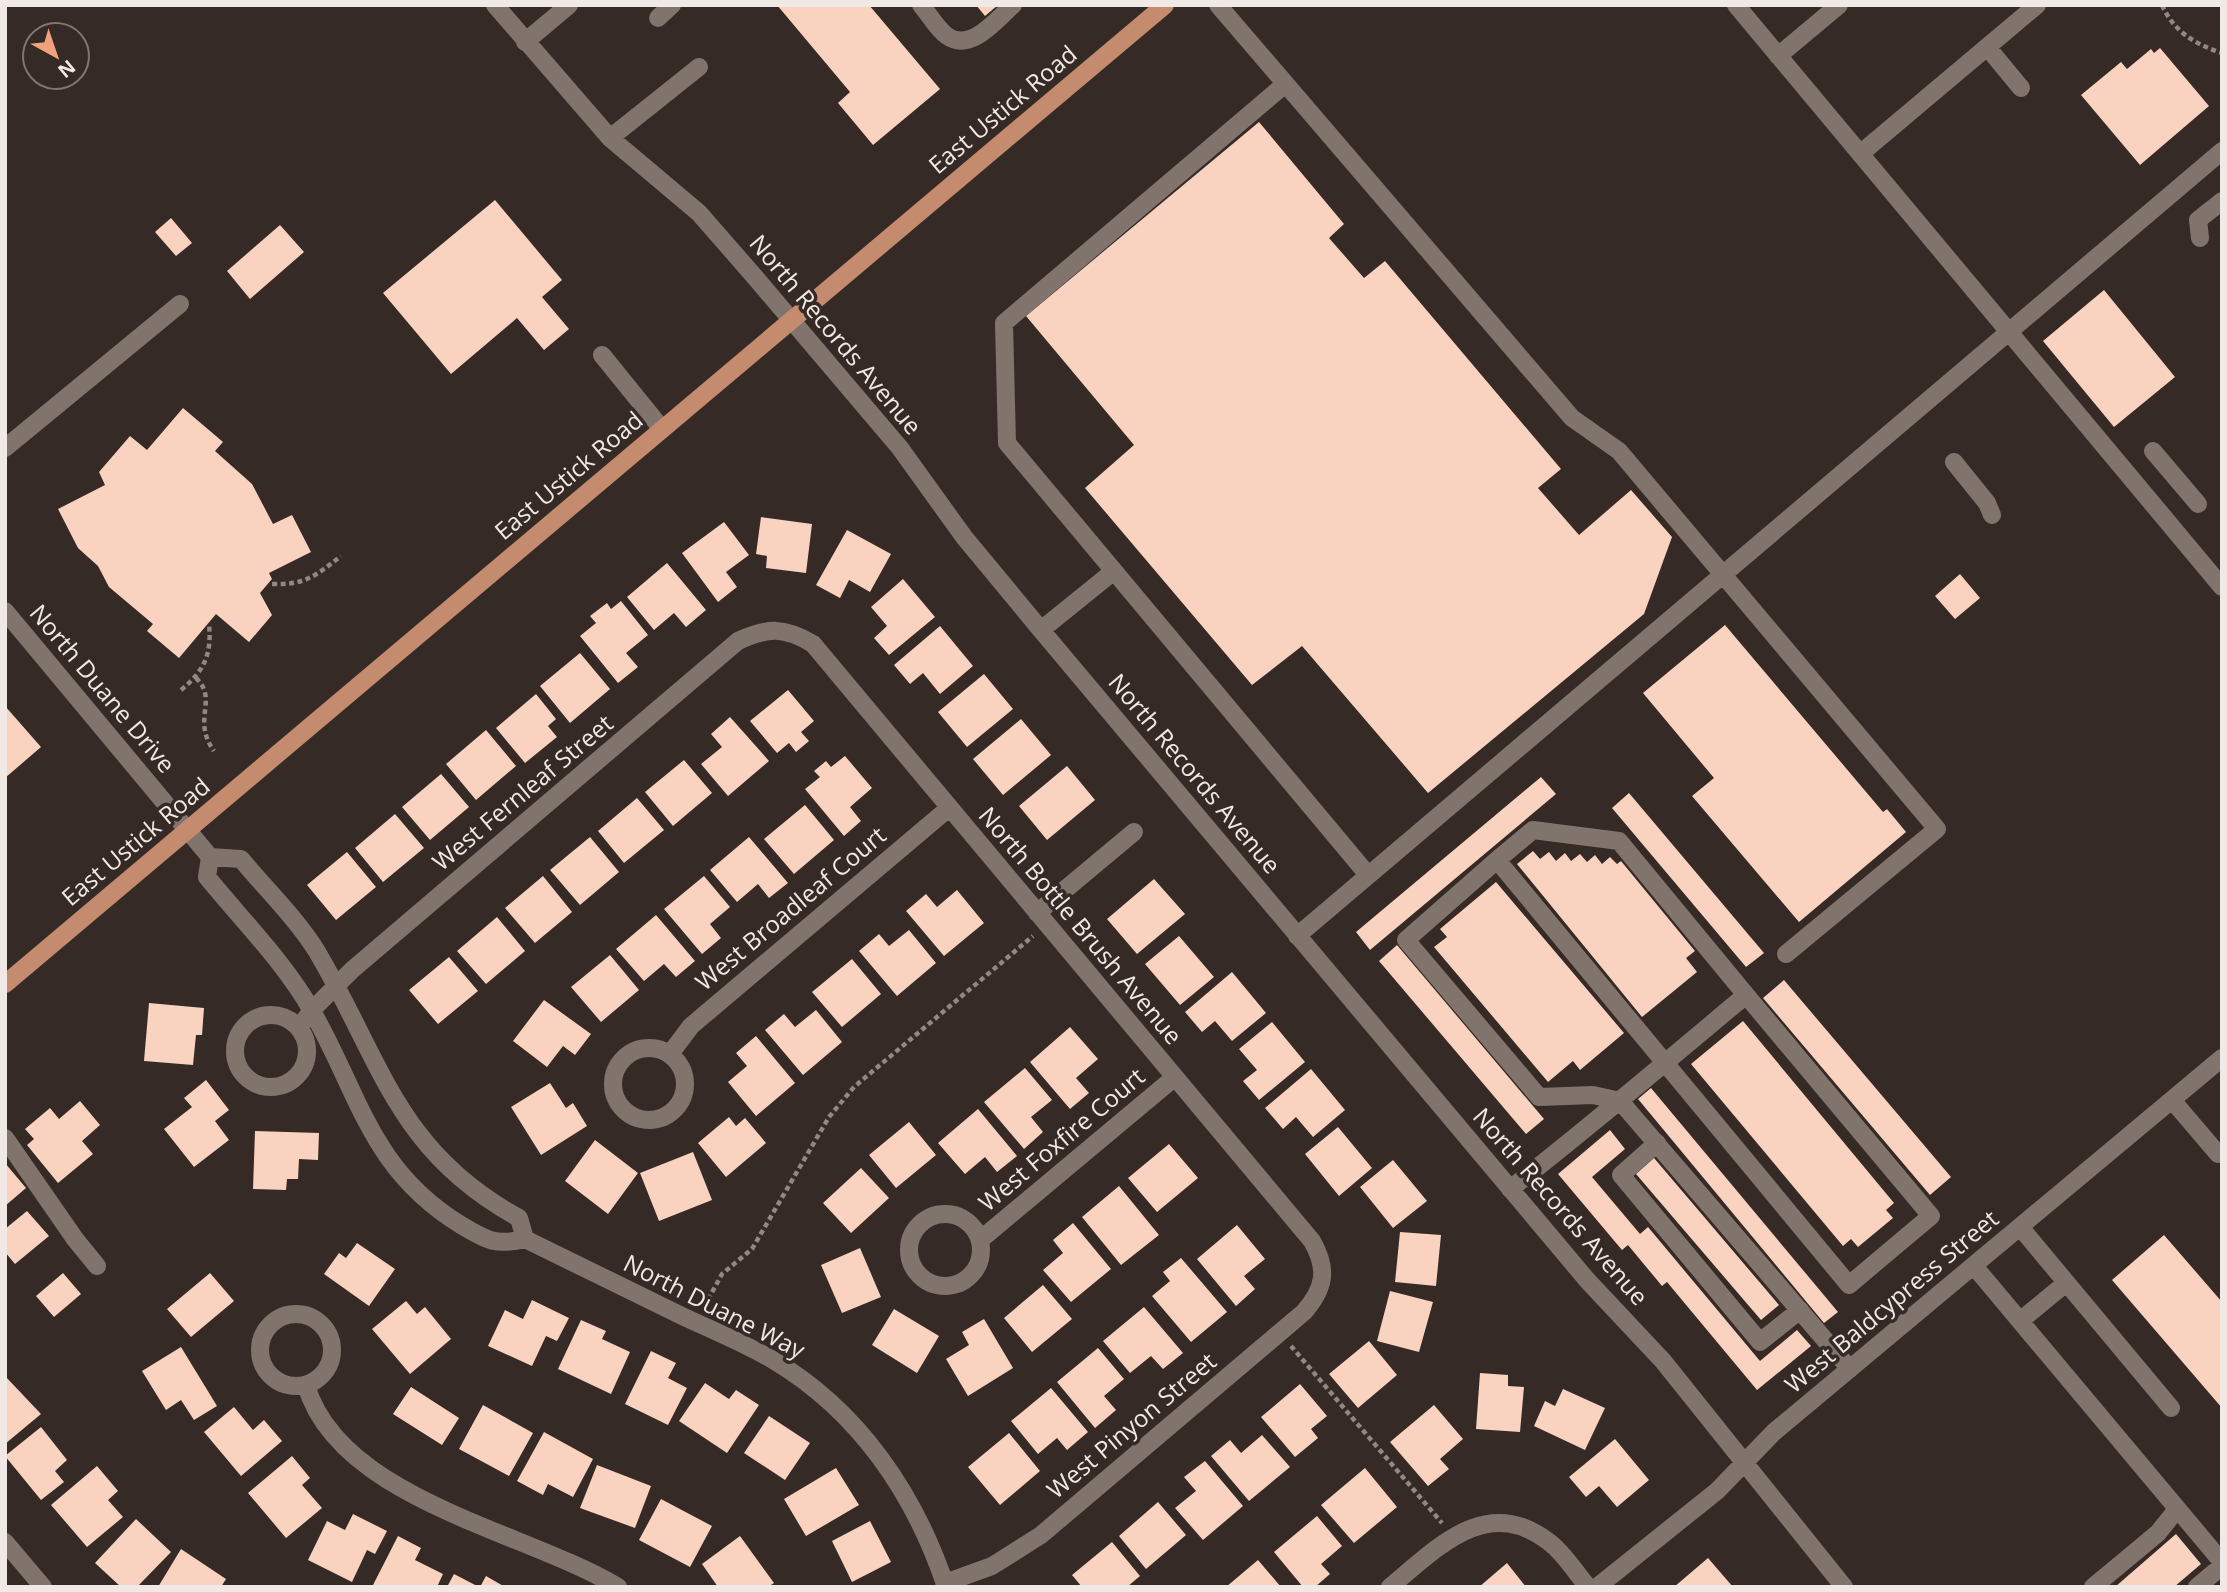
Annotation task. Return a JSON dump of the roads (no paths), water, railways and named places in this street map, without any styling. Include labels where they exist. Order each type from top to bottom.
[{"type":"main road","name":"East Ustick Road","points":[[5,984],[1165,5]]},
{"type":"street","name":"North Records Avenue","points":[[495,5],[610,138],[699,213],[793,321],[900,449],[964,537],[1041,630],[1587,1280],[1663,1361],[1746,1461],[1844,1587]]},
{"type":"street","points":[[525,42],[569,5]]},
{"type":"street","points":[[658,18],[672,5]]},
{"type":"street","points":[[922,5],[947,36],[960,40],[974,38],[1013,5]]},
{"type":"street","points":[[1219,5],[1284,85],[1572,418],[1619,452],[1937,830],[1787,954]]},
{"type":"street","points":[[1736,5],[2222,587]]},
{"type":"street","points":[[1778,56],[1839,5]]},
{"type":"street","points":[[1860,153],[2037,5]]},
{"type":"street","points":[[1988,48],[2021,88]]},
{"type":"street","points":[[610,138],[699,67]]},
{"type":"street","points":[[1284,85],[1004,323],[1007,443],[1368,875]]},
{"type":"street","points":[[1297,936],[2222,151]]},
{"type":"street","points":[[2200,237],[2199,220],[2222,201]]},
{"type":"street","points":[[5,448],[180,304]]},
{"type":"street","points":[[602,355],[662,429]]},
{"type":"street","points":[[2153,451],[2198,504]]},
{"type":"street","points":[[1954,462],[1987,503],[1992,515]]},
{"type":"street","points":[[1041,630],[1114,571]]},
{"type":"street","name":"North Duane Drive","points":[[5,611],[188,830]]},
{"type":"street","name":"North Bottle Brush Avenue","points":[[775,628],[795,633],[813,645],[1312,1241],[1321,1257],[1325,1276]]},
{"type":"street","name":"West Fernleaf Street","points":[[312,1010],[335,987],[738,641],[775,628]]},
{"type":"street","name":"West Broadleaf Court","points":[[670,1054],[691,1026],[949,808]]},
{"type":"street","name":"North Duane Way","points":[[188,830],[210,857],[207,877],[312,1010],[359,1113],[383,1151],[412,1186],[444,1214],[482,1237],[501,1245],[524,1239],[773,1360],[796,1376],[837,1409],[865,1438],[911,1504],[946,1585]]},
{"type":"street","points":[[1497,860],[1849,1285],[1931,1216],[1619,841],[1533,830],[1497,860],[1406,940],[1539,1097],[1593,1095],[1620,1101],[1850,1369]]},
{"type":"street","points":[[1042,918],[1134,832]]},
{"type":"street","points":[[210,857],[241,859],[314,948],[409,1124],[435,1156],[465,1184],[519,1218],[524,1239]]},
{"type":"street","points":[[1510,1189],[1746,995]]},
{"type":"street","points":[[299,1028],[312,1010]]},
{"type":"street","points":[[275,1015],[289,1019],[299,1028],[306,1041],[307,1055],[303,1069],[293,1080],[281,1086],[266,1087],[253,1083],[242,1074],[235,1061],[234,1047],[239,1033],[248,1022],[261,1016],[275,1015]]},
{"type":"street","points":[[642,1048],[657,1048],[670,1054],[680,1064],[685,1078],[685,1092],[679,1105],[669,1115],[656,1120],[641,1120],[628,1114],[618,1104],[613,1091],[613,1077],[619,1064],[629,1054],[642,1048]]},
{"type":"street","name":"West Baldcypress Street","points":[[1597,1587],[1712,1495],[1774,1432],[2222,1058]]},
{"type":"street","name":"West Foxfire Court","points":[[981,1240],[974,1227],[963,1218],[950,1214],[935,1215],[922,1222],[913,1233],[909,1246],[910,1260],[916,1273],[927,1282],[941,1287],[968,1279],[977,1268],[981,1255],[981,1240],[1175,1077]]},
{"type":"street","points":[[2172,1100],[2218,1154]]},
{"type":"street","points":[[5,1138],[75,1239],[97,1266]]},
{"type":"street","points":[[1657,1143],[1621,1175],[1760,1342],[1800,1310]]},
{"type":"street","points":[[2020,1227],[2171,1408]]},
{"type":"street","points":[[1973,1266],[2222,1564],[2197,1587]]},
{"type":"street","name":"West Pinyon Street","points":[[946,1585],[992,1566],[1041,1535],[1279,1333],[1317,1298],[1325,1276]]},
{"type":"street","points":[[2020,1321],[2066,1283]]},
{"type":"street","points":[[300,1314],[313,1318],[325,1328],[331,1340],[332,1354],[328,1368],[318,1379],[306,1385],[291,1387],[278,1382],[267,1373],[260,1360],[259,1346],[264,1333],[273,1322],[286,1315],[300,1314]]},
{"type":"street","points":[[306,1385],[313,1409],[336,1441],[368,1468],[402,1489],[618,1587]]},
{"type":"street","points":[[2093,1587],[2158,1532],[2177,1509]]},
{"type":"street","points":[[1390,1587],[1454,1537],[1482,1524],[1502,1520],[1550,1542],[1588,1587]]},
{"type":"street","points":[[5,1542],[43,1587]]}]
